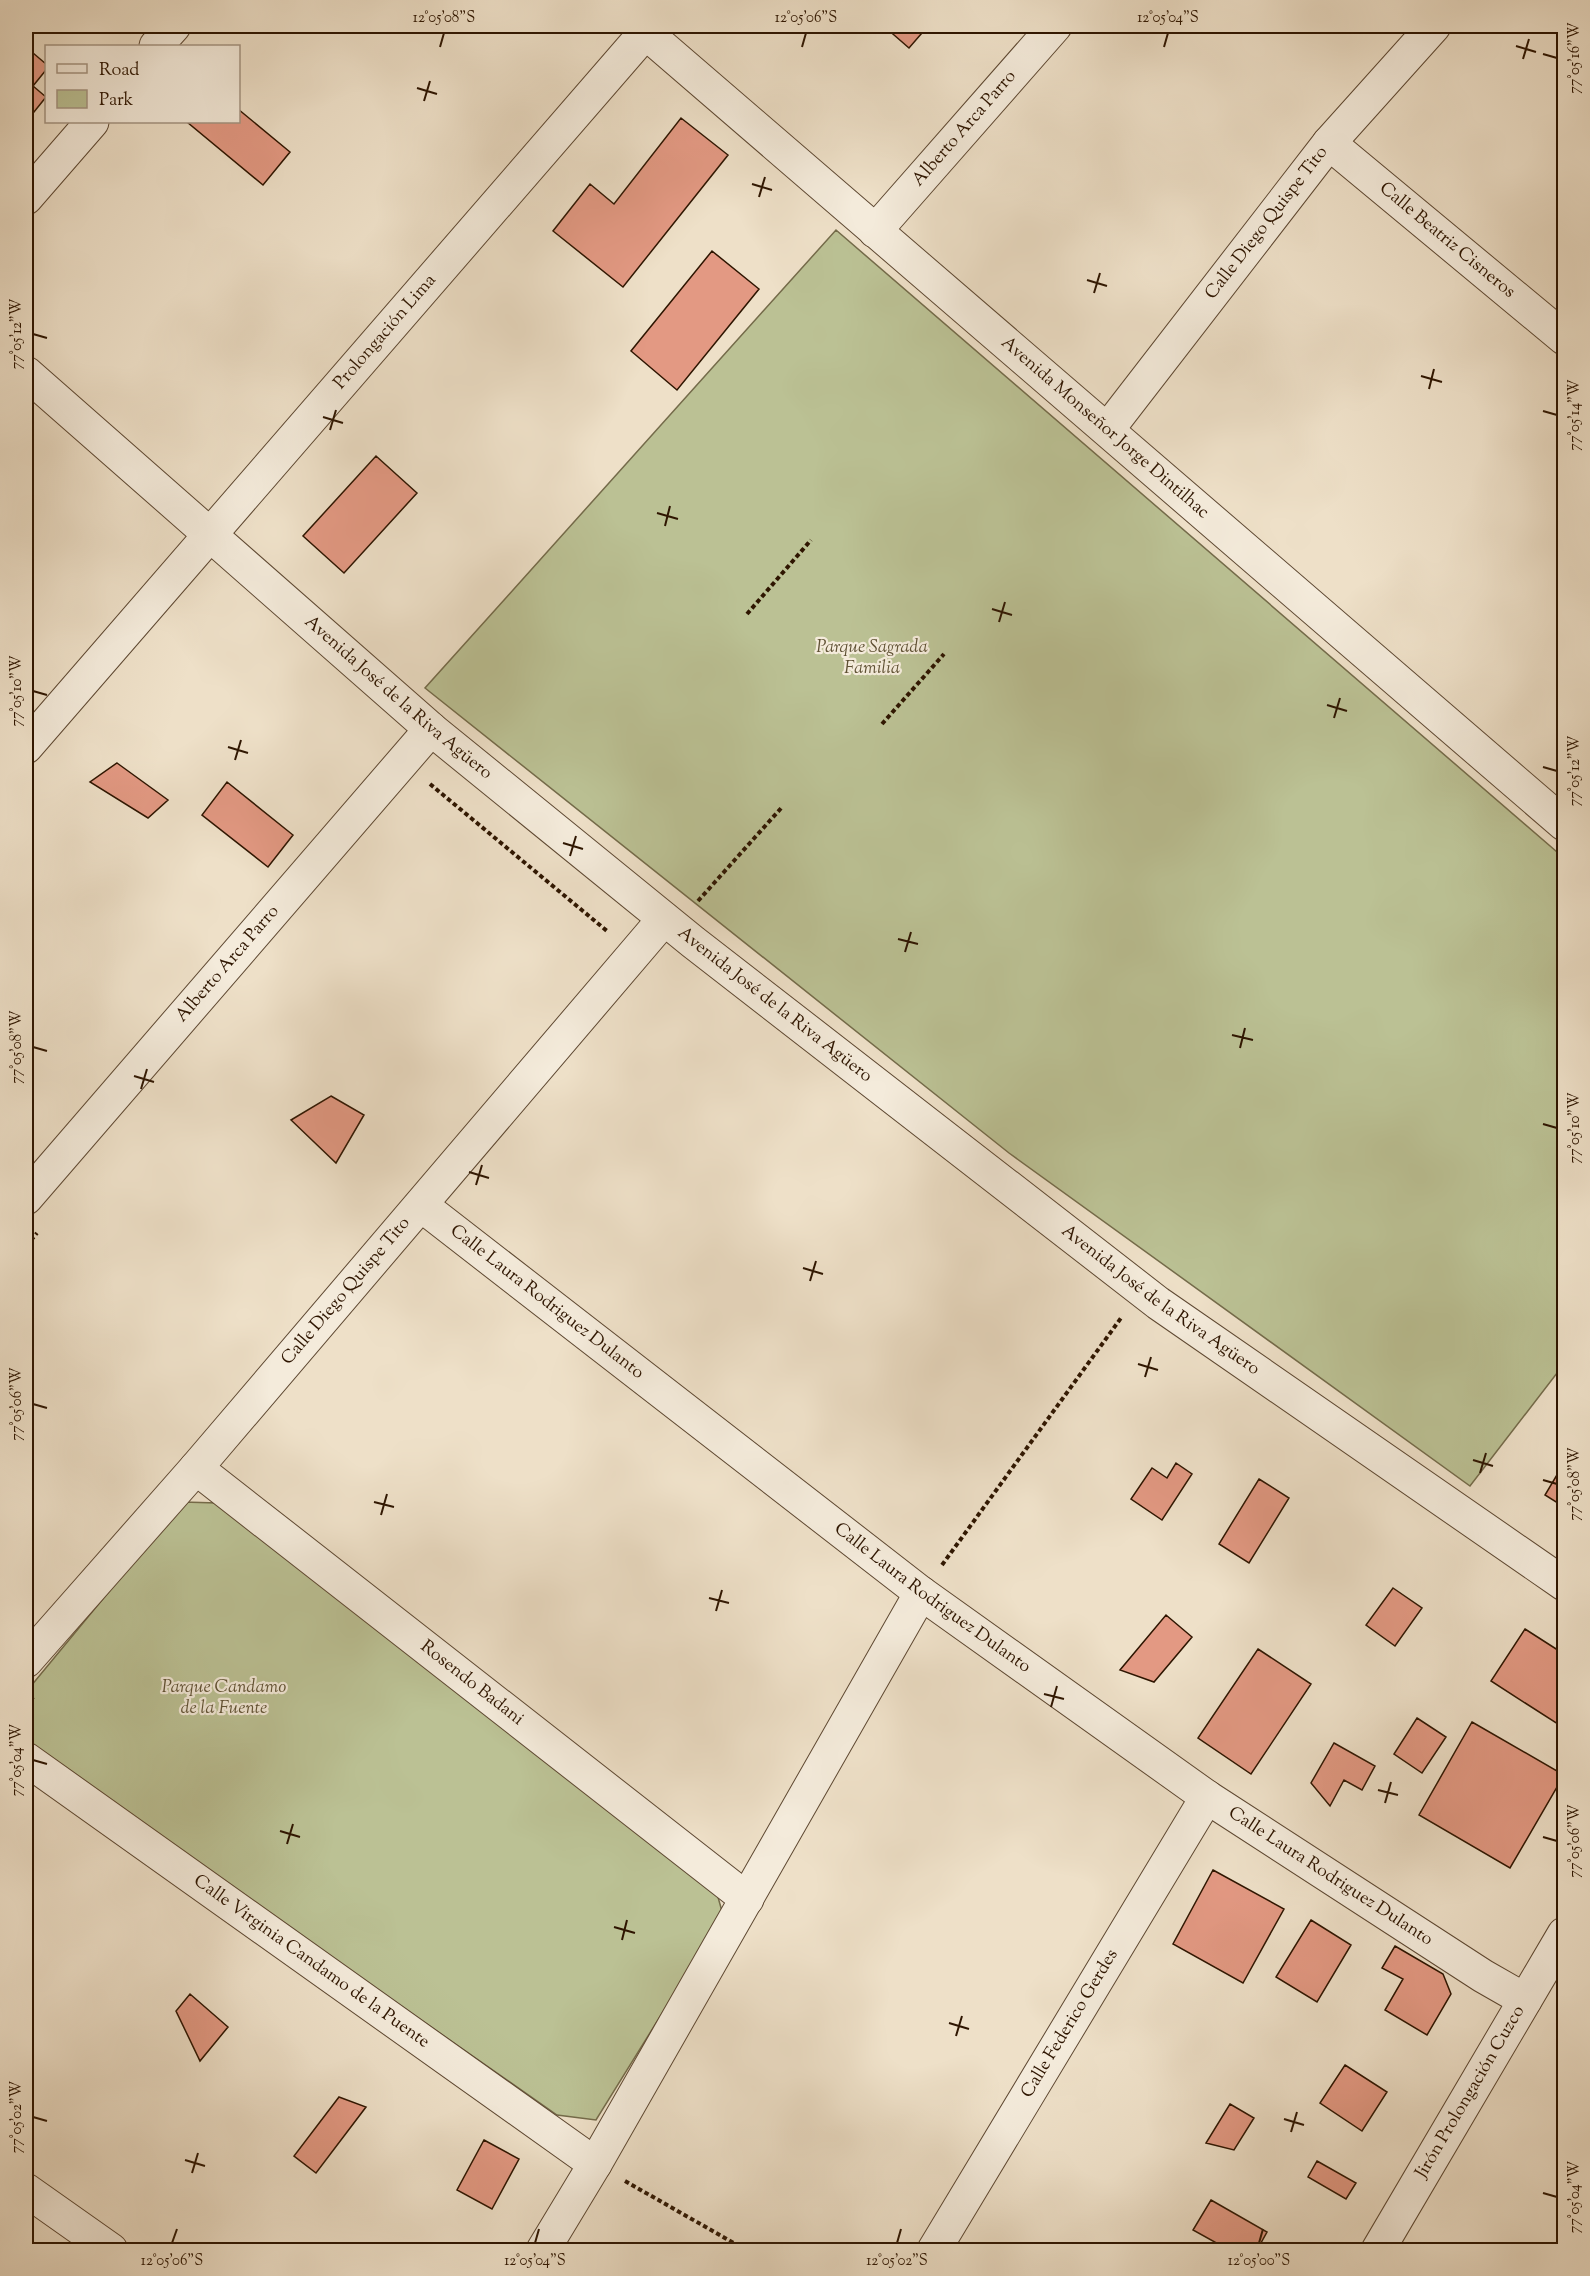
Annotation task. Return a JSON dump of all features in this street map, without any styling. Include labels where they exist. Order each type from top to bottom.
[{"type":"street","points":[[157,45],[174,26]]},
{"type":"street","name":"Alberto Arca Parro","points":[[875,231],[1055,26]]},
{"type":"street","name":"Calle Diego Quispe Tito","points":[[1108,429],[1329,143],[1434,26]]},
{"type":"street","name":"Avenida Monseñor Jorge Dintilhac","points":[[645,28],[875,231],[1108,429],[1564,824]]},
{"type":"street","name":"Prolongación Lima","points":[[26,747],[645,28]]},
{"type":"street","points":[[26,198],[91,123]]},
{"type":"street","name":"Calle Beatriz Cisneros","points":[[1329,143],[1564,338]]},
{"type":"street","name":"Avenida José de la Riva Agüero","points":[[26,373],[431,729],[664,919],[1158,1303],[1564,1584]]},
{"type":"street","name":"Alberto Arca Parro","points":[[26,1198],[431,729]]},
{"type":"street","name":"Calle Diego Quispe Tito","points":[[26,1661],[196,1468],[664,919]]},
{"type":"street","name":"Calle Laura Rodriguez Dulanto","points":[[421,1204],[921,1593],[1207,1797],[1483,1976],[1525,2000]]},
{"type":"street","name":"Rosendo Badani","points":[[196,1468],[747,1899]]},
{"type":"street","points":[[543,2250],[596,2164],[921,1593]]},
{"type":"street","name":"Calle Virginia Candamo de la Puente","points":[[26,1759],[596,2164]]},
{"type":"street","name":"Calle Federico Gerdes","points":[[934,2250],[1207,1797]]},
{"type":"street","name":"Jirón Prolongación Cuzco","points":[[1377,2250],[1564,1934]]},
{"type":"street","points":[[26,2190],[111,2250]]},
{"type":"path","points":[[747,614],[811,540]]},
{"type":"path","points":[[882,724],[944,654]]},
{"type":"path","points":[[426,780],[614,936]]},
{"type":"path","points":[[698,901],[783,806]]},
{"type":"path","points":[[921,1593],[1126,1310]]},
{"type":"path","points":[[596,2164],[746,2250]]},
{"type":"green space","name":"Parque Sagrada Familia","points":[[836,230],[1564,858],[1564,1364],[1470,1486],[1009,1153],[425,688]]},
{"type":"green space","name":"Parque Candamo de la Fuente","points":[[183,1502],[217,1503],[716,1890],[723,1915],[596,2120],[557,2115],[26,1744],[26,1692]]},
{"type":"building","points":[[888,26],[928,26],[909,48],[886,28]]},
{"type":"building","points":[[26,47],[45,63],[45,71],[33,86],[45,98],[34,112],[26,105]]},
{"type":"building","points":[[240,111],[290,152],[263,185],[188,123],[240,123]]},
{"type":"building","points":[[681,118],[728,155],[623,287],[553,231],[590,184],[614,204]]},
{"type":"building","points":[[712,251],[759,289],[677,390],[631,351]]},
{"type":"building","points":[[376,456],[417,493],[344,573],[303,536]]},
{"type":"building","points":[[117,763],[168,800],[148,818],[90,782]]},
{"type":"building","points":[[227,782],[293,835],[268,867],[202,815]]},
{"type":"building","points":[[331,1096],[364,1115],[336,1163],[291,1120]]},
{"type":"building","points":[[1176,1463],[1192,1474],[1162,1520],[1131,1499],[1152,1468],[1167,1478]]},
{"type":"building","points":[[1564,1463],[1564,1507],[1545,1495]]},
{"type":"building","points":[[1259,1479],[1289,1498],[1249,1563],[1219,1544]]},
{"type":"building","points":[[1393,1588],[1422,1608],[1395,1646],[1366,1625]]},
{"type":"building","points":[[1166,1615],[1192,1637],[1154,1682],[1120,1670]]},
{"type":"building","points":[[1525,1629],[1564,1654],[1564,1728],[1491,1681]]},
{"type":"building","points":[[1258,1649],[1311,1684],[1251,1774],[1198,1738]]},
{"type":"building","points":[[1417,1718],[1446,1737],[1422,1773],[1394,1754]]},
{"type":"building","points":[[1472,1722],[1564,1775],[1510,1868],[1419,1815]]},
{"type":"building","points":[[1334,1743],[1375,1766],[1362,1790],[1344,1780],[1330,1806],[1311,1783]]},
{"type":"building","points":[[1213,1870],[1284,1909],[1243,1983],[1173,1944]]},
{"type":"building","points":[[1311,1920],[1351,1945],[1317,2002],[1276,1977]]},
{"type":"building","points":[[1395,1946],[1443,1974],[1451,1994],[1427,2035],[1385,2010],[1403,1979],[1382,1968]]},
{"type":"building","points":[[190,1994],[228,2027],[200,2061],[176,2011]]},
{"type":"building","points":[[1345,2065],[1387,2092],[1362,2131],[1320,2103]]},
{"type":"building","points":[[339,2097],[366,2107],[316,2173],[294,2156]]},
{"type":"building","points":[[1230,2104],[1254,2118],[1234,2150],[1206,2143]]},
{"type":"building","points":[[484,2140],[519,2159],[492,2209],[457,2190]]},
{"type":"building","points":[[1317,2161],[1356,2183],[1346,2199],[1308,2177]]},
{"type":"building","points":[[1211,2200],[1267,2232],[1257,2250],[1229,2250],[1193,2230]]}]
